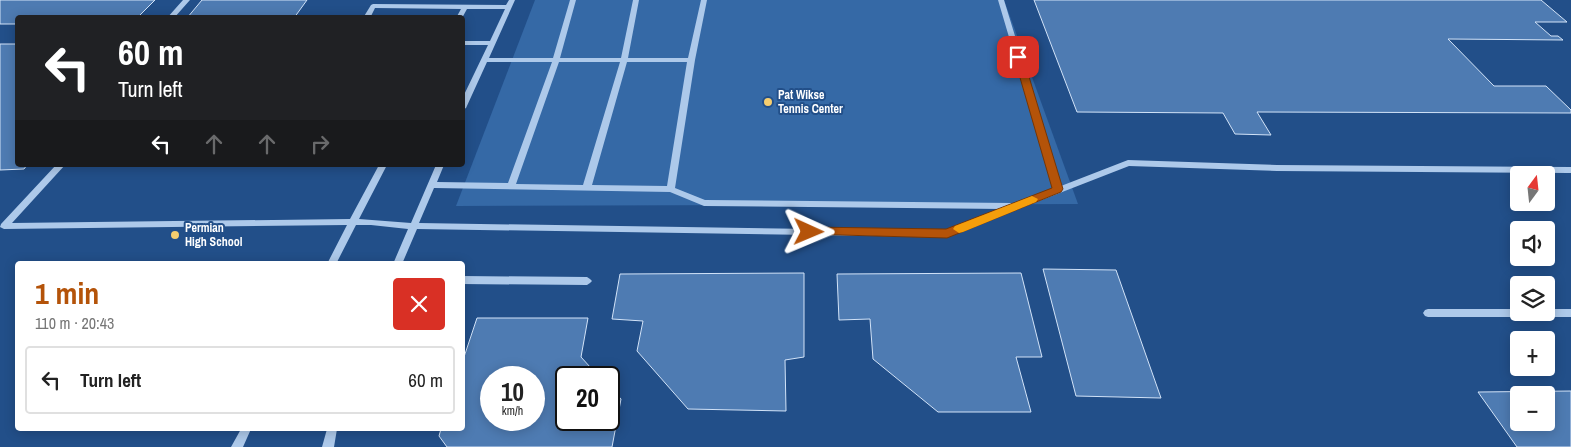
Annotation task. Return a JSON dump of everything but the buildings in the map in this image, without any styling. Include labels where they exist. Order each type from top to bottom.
[{"type":"street","points":[[173,15],[187,0]]},
{"type":"street","points":[[512,187],[556,60],[573,0]]},
{"type":"street","points":[[587,187],[624,60],[636,0]]},
{"type":"street","points":[[671,188],[691,60],[704,0]]},
{"type":"street","points":[[1001,0],[1058,189]]},
{"type":"street","points":[[368,15],[373,6],[465,7],[510,4],[465,102]]},
{"type":"street","points":[[485,60],[691,60]]},
{"type":"street","points":[[2,226],[353,222],[414,226],[947,234],[1128,163],[1277,168],[1571,170]]},
{"type":"street","points":[[2,226],[59,167]]},
{"type":"street","points":[[333,261],[382,167]]},
{"type":"street","points":[[398,261],[439,167]]},
{"type":"street","points":[[431,186],[671,188],[704,202],[1015,206]]},
{"type":"street","points":[[465,280],[587,281]]},
{"type":"street","points":[[1428,313],[1571,313]]},
{"type":"street","points":[[236,447],[245,431]]},
{"type":"street","points":[[328,447],[332,431]]},
{"type":"lane","points":[[461,15],[465,7]]},
{"type":"lane","points":[[465,43],[492,43]]},
{"type":"shaded area","name":"Pat Wikse Tennis Center","points":[[535,0],[1004,0],[1078,204],[456,206]]},
{"type":"slow traffic","points":[[959,229],[1032,199]]},
{"type":"place","name":"Pat Wikse Tennis Center","points":[[768,102]]},
{"type":"place","name":"Permian High School","points":[[175,235]]},
{"type":"route","points":[[809,232],[947,234],[1058,189],[1018,57]]}]
